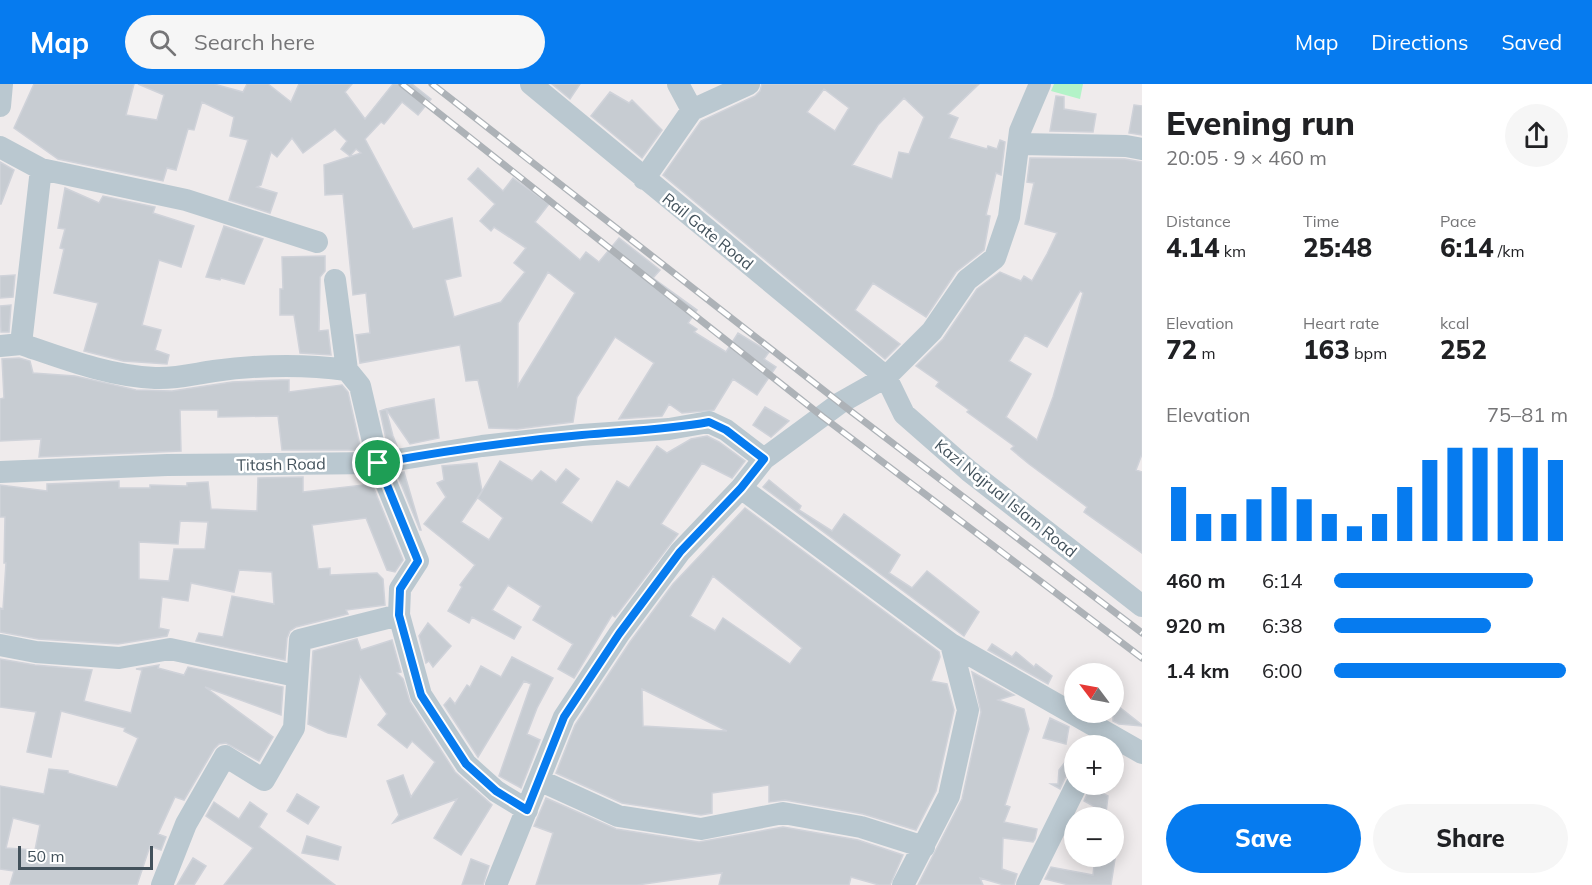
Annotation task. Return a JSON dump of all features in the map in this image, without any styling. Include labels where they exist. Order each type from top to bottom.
[{"type":"street","points":[[0,106],[2,84]]},
{"type":"street","name":"Rail Gate Road","points":[[531,84],[886,377]]},
{"type":"street","points":[[678,84],[692,110]]},
{"type":"street","points":[[645,179],[692,110],[749,84]]},
{"type":"street","points":[[496,885],[564,717],[619,634],[680,552],[741,488],[764,459],[840,403],[886,377],[932,332],[967,280],[995,258],[1009,217],[1020,131],[1040,84]]},
{"type":"street","points":[[1019,144],[1126,146],[1142,149]]},
{"type":"street","points":[[0,147],[41,169],[186,200],[317,242]]},
{"type":"street","points":[[41,169],[11,345],[84,366],[127,375],[156,378],[182,378],[214,371],[313,365],[347,370]]},
{"type":"street","points":[[335,280],[347,370],[360,386],[378,463],[418,561],[400,589],[399,615],[421,695],[466,764],[496,791],[527,810]]},
{"type":"street","name":"Kazi Najrual Islam Road","points":[[886,377],[904,414],[969,471],[1142,606]]},
{"type":"street","name":"Titash Road","points":[[0,472],[167,465],[378,463],[482,447],[581,435],[669,429],[709,422],[726,430],[764,459]]},
{"type":"street","points":[[741,488],[951,644],[1094,735]]},
{"type":"street","points":[[162,885],[186,824],[225,756],[264,780],[294,728],[300,640],[399,615]]},
{"type":"street","points":[[903,885],[949,796],[968,710],[951,644]]},
{"type":"street","points":[[0,645],[36,652],[119,658],[170,649],[296,676]]},
{"type":"street","points":[[1124,747],[1142,753]]},
{"type":"street","points":[[539,780],[618,816],[701,829],[783,813],[861,827],[924,847]]},
{"type":"street","points":[[1027,885],[1072,795]]},
{"type":"green space","points":[[1054,84],[1083,84],[1080,99],[1051,91]]},
{"type":"building","points":[[34,84],[134,84],[126,115],[157,120],[164,95],[138,84],[214,84],[243,92],[247,84],[268,84],[291,102],[299,84],[352,84],[345,92],[365,119],[393,84],[412,84],[431,99],[418,115],[402,102],[384,124],[381,122],[365,139],[413,229],[452,218],[461,276],[445,280],[454,317],[501,302],[525,272],[514,263],[526,248],[494,227],[491,231],[480,221],[495,204],[468,179],[478,168],[503,191],[513,178],[549,204],[535,222],[580,260],[586,252],[599,262],[619,238],[660,270],[653,278],[697,310],[688,323],[697,329],[694,332],[726,352],[738,333],[769,352],[764,359],[776,367],[757,395],[733,379],[714,410],[682,413],[669,404],[662,416],[619,419],[654,363],[615,337],[577,397],[573,422],[517,429],[489,428],[478,380],[466,381],[460,345],[360,363],[356,335],[370,333],[366,293],[353,295],[343,194],[325,195],[324,165],[361,153],[356,149],[350,156],[341,149],[347,141],[335,129],[303,153],[292,138],[277,157],[271,152],[261,185],[257,187],[277,193],[270,213],[229,200],[248,140],[230,136],[234,117],[202,102],[194,130],[188,129],[176,170],[167,168],[163,181],[58,159],[14,128]],"holes":[[[548,272],[575,293],[518,386],[518,323]]]},
{"type":"building","points":[[552,84],[580,84],[570,99]]},
{"type":"building","points":[[762,84],[979,84],[948,114],[958,118],[949,138],[987,149],[988,146],[997,149],[1000,140],[1005,142],[1001,175],[996,173],[986,215],[990,216],[984,250],[956,272],[926,317],[873,283],[855,310],[900,344],[885,359],[663,175],[701,121],[755,96]],"holes":[[[824,89],[849,108],[835,131],[807,112]],[[904,98],[924,117],[909,154],[899,152],[892,179],[852,165],[878,125]]]},
{"type":"building","points":[[610,92],[629,103],[632,100],[662,130],[642,158],[591,116]]},
{"type":"building","points":[[1056,96],[1064,97],[1064,109],[1096,114],[1093,132],[1050,131]]},
{"type":"building","points":[[1134,105],[1142,106],[1142,135],[1129,133]]},
{"type":"building","points":[[1030,158],[1125,159],[1142,162],[1142,454],[1136,470],[1142,472],[1142,553],[1084,512],[1087,507],[1029,464],[1011,449],[1014,446],[967,412],[969,410],[936,386],[939,382],[916,366],[943,339],[977,289],[1000,272],[1021,281],[1024,276],[1032,281],[1057,233],[1025,224],[1034,183],[1027,182]],"holes":[[[1080,291],[1083,293],[1053,397],[1037,440],[1006,417],[1031,374],[1009,361],[1025,335],[1047,347]]]},
{"type":"building","points":[[0,162],[14,170],[1,204],[0,204]]},
{"type":"building","points":[[65,188],[99,203],[103,196],[155,207],[153,213],[194,226],[181,267],[159,260],[142,325],[161,330],[155,350],[169,355],[167,364],[123,361],[84,351],[98,303],[54,293],[64,249],[60,248],[65,229],[58,228]]},
{"type":"building","points":[[224,226],[263,239],[244,284],[206,277]]},
{"type":"building","points":[[325,256],[325,271],[320,277],[319,331],[328,330],[331,355],[300,353],[294,315],[280,315],[280,289],[283,289],[282,257]]},
{"type":"building","points":[[15,275],[13,297],[0,298],[0,276]]},
{"type":"building","points":[[11,305],[9,332],[1,332],[0,306]]},
{"type":"building","points":[[19,358],[30,361],[33,373],[75,376],[136,390],[172,391],[232,382],[281,380],[289,380],[289,392],[342,385],[348,392],[361,450],[282,450],[278,416],[218,417],[218,410],[180,410],[181,451],[39,457],[41,439],[0,441],[0,399],[4,398],[2,359]]},
{"type":"building","points":[[434,399],[439,438],[410,444],[386,409]]},
{"type":"building","points":[[765,407],[789,421],[771,437],[753,425]]},
{"type":"building","points":[[386,409],[397,446],[388,448],[380,411]]},
{"type":"building","points":[[707,436],[745,461],[732,478],[702,463],[661,524],[678,534],[615,617],[612,615],[574,678],[558,669],[573,644],[533,620],[541,606],[508,585],[492,610],[521,627],[514,639],[472,617],[469,623],[448,611],[462,587],[460,585],[475,565],[424,524],[446,497],[437,483],[444,480],[442,466],[477,463],[482,491],[461,522],[489,540],[503,518],[478,498],[500,461],[532,481],[541,471],[556,482],[566,469],[579,479],[561,503],[592,523],[617,481],[629,488],[657,446],[667,453],[691,439]]},
{"type":"building","points":[[404,472],[421,530],[397,474]]},
{"type":"building","points":[[303,477],[303,492],[372,484],[403,560],[395,572],[387,570],[366,518],[312,525],[318,569],[330,568],[330,575],[377,573],[383,579],[385,605],[346,610],[348,614],[296,627],[290,631],[287,638],[285,660],[196,641],[199,633],[223,637],[232,596],[274,604],[272,572],[239,570],[234,592],[191,583],[188,601],[162,597],[159,628],[169,630],[167,636],[118,644],[38,639],[0,632],[0,608],[3,609],[6,563],[4,563],[5,517],[0,517],[0,485],[47,491],[47,484],[119,481],[119,488],[150,488],[150,485],[187,486],[187,483],[208,482],[211,509],[257,511],[258,478]],"holes":[[[180,521],[208,522],[205,549],[174,549],[169,581],[139,579],[139,542],[178,544]]]},
{"type":"building","points":[[769,480],[801,506],[799,510],[832,531],[844,514],[900,555],[889,573],[912,588],[927,571],[979,612],[964,636],[763,487]]},
{"type":"building","points":[[745,508],[939,652],[940,657],[931,681],[947,684],[954,710],[936,791],[916,830],[863,814],[785,800],[769,802],[769,785],[712,793],[712,813],[701,815],[622,803],[556,773],[575,725],[630,642],[673,584]],"holes":[[[713,576],[802,648],[790,664],[723,618],[715,631],[690,616]],[[642,689],[727,731],[643,726]]]},
{"type":"building","points":[[428,623],[451,646],[433,667],[429,661],[426,663],[419,636]]},
{"type":"building","points":[[357,639],[361,650],[392,640],[401,672],[397,673],[403,679],[410,702],[455,772],[492,805],[461,855],[434,838],[457,799],[393,823],[399,815],[387,781],[403,775],[411,797],[435,762],[412,741],[407,748],[378,725],[387,714],[360,676],[346,737],[328,733],[308,724],[313,651]]},
{"type":"building","points":[[992,644],[1012,657],[1016,652],[1034,667],[1036,664],[1052,676],[1048,684],[988,650]]},
{"type":"building","points":[[512,657],[553,678],[537,708],[527,734],[540,740],[521,788],[499,776],[531,684],[524,681],[478,757],[444,705],[450,698],[455,704],[467,685],[470,687],[481,666],[501,677]]},
{"type":"building","points":[[0,659],[35,665],[92,670],[84,701],[131,713],[142,670],[136,669],[159,665],[158,668],[184,675],[188,667],[283,687],[281,715],[205,687],[273,737],[259,761],[226,743],[219,744],[214,749],[184,800],[175,797],[158,834],[166,837],[161,850],[150,846],[137,885],[10,885],[14,871],[0,869],[0,786],[44,794],[49,769],[68,771],[68,773],[117,787],[138,738],[124,731],[125,728],[61,711],[51,757],[27,752],[36,712],[0,707]],"holes":[[[13,818],[40,825],[35,850],[6,848]]]},
{"type":"building","points":[[972,672],[1014,695],[998,700],[1024,709],[1029,729],[1005,805],[1010,807],[1004,822],[1037,829],[1035,839],[1033,842],[1003,838],[1002,869],[1017,874],[1014,885],[1004,885],[980,878],[983,885],[918,885],[962,799],[981,712]]},
{"type":"building","points":[[1124,711],[1142,726],[1117,723],[1124,723]]},
{"type":"building","points":[[1050,718],[1069,727],[1068,735],[1064,735],[1064,743],[1043,738]]},
{"type":"building","points":[[1064,764],[1064,780],[1060,789],[1051,784],[1058,784],[1059,770]]},
{"type":"building","points":[[297,794],[319,807],[308,824],[287,811]]},
{"type":"building","points":[[1087,795],[1108,796],[1107,807],[1095,807],[1084,801]]},
{"type":"building","points":[[546,798],[616,829],[699,842],[783,827],[858,840],[903,855],[890,885],[879,885],[851,877],[849,885],[719,885],[722,873],[637,885],[536,885],[553,833],[534,826]]},
{"type":"building","points":[[214,802],[239,819],[250,802],[267,814],[259,827],[335,885],[224,885],[253,848],[206,816]]},
{"type":"building","points":[[307,836],[341,847],[338,860],[302,853]]},
{"type":"building","points":[[193,858],[206,866],[194,885],[177,885]]},
{"type":"building","points":[[471,859],[489,866],[483,885],[462,885]]},
{"type":"building","points":[[1051,867],[1093,875],[1094,867],[1114,867],[1111,885],[1069,885],[1045,879]]},
{"type":"railway","points":[[402,84],[823,417],[1142,658]]},
{"type":"railway","points":[[432,84],[840,403],[1142,633]]},
{"type":"route","points":[[709,422],[726,430],[764,459],[741,488],[680,552],[619,634],[564,717],[527,810],[496,791],[466,764],[421,695],[399,615],[400,589],[418,561],[378,463],[482,447],[581,435],[669,429],[709,422]]}]
